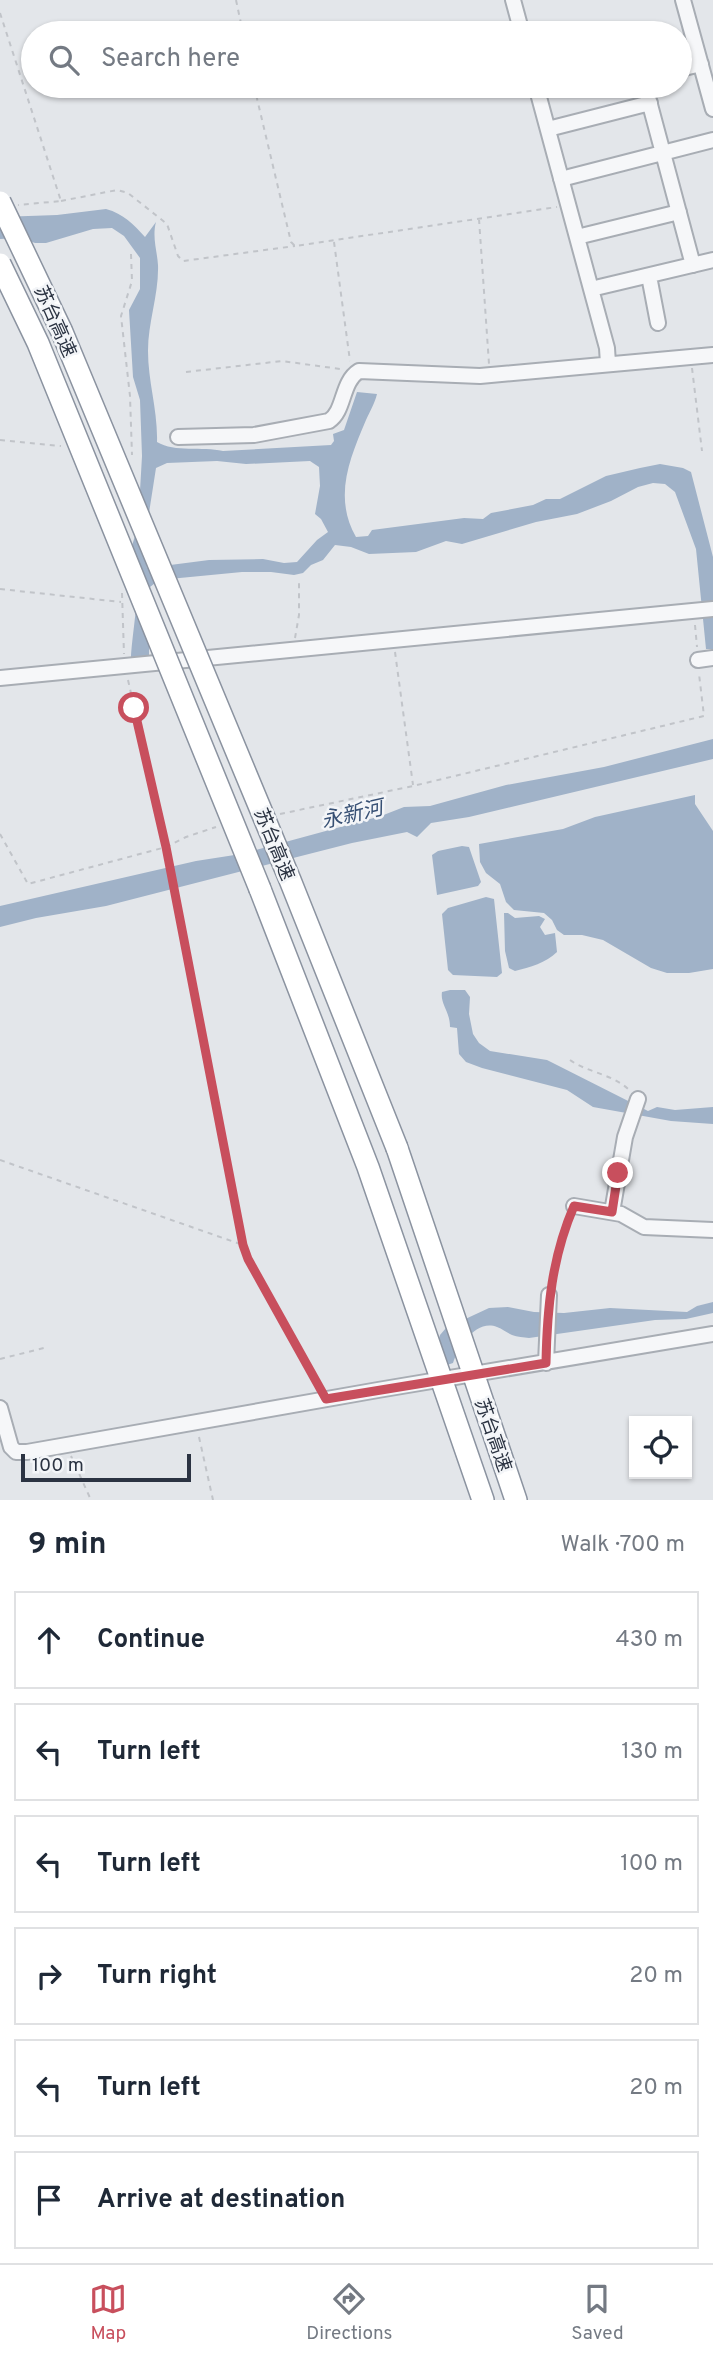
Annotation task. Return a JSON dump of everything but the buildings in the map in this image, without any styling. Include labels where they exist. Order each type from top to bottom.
[{"type":"highway","name":"苏台高速","points":[[9,203],[290,880],[397,1149],[516,1500]]},
{"type":"highway","name":"苏台高速","points":[[0,264],[38,343],[260,889],[368,1167],[483,1500]]},
{"type":"highway","points":[[475,1473],[478,1500]]},
{"type":"street","points":[[513,0],[519,21]]},
{"type":"street","points":[[683,0],[689,21]]},
{"type":"street","points":[[692,32],[713,108]]},
{"type":"street","points":[[692,66],[701,64]]},
{"type":"street","points":[[539,98],[607,348],[608,364]]},
{"type":"street","points":[[649,98],[693,265]]},
{"type":"street","points":[[548,129],[650,103]]},
{"type":"street","points":[[561,179],[713,140]]},
{"type":"street","points":[[577,237],[679,212]]},
{"type":"street","points":[[591,289],[713,260]]},
{"type":"street","points":[[649,276],[658,323]]},
{"type":"street","points":[[178,437],[254,435],[329,421],[335,417],[348,384],[359,371],[491,375],[713,355]]},
{"type":"street","points":[[0,678],[702,610]]},
{"type":"street","points":[[612,1212],[618,1173],[638,1100]]},
{"type":"street","points":[[574,1206],[621,1213],[644,1227],[713,1230]]},
{"type":"street","points":[[546,1363],[549,1300]]},
{"type":"street","points":[[0,1408],[11,1447],[16,1452],[713,1335]]},
{"type":"path","points":[[236,0],[240,21]]},
{"type":"path","points":[[0,13],[21,78]]},
{"type":"path","points":[[28,98],[61,201]]},
{"type":"path","points":[[257,98],[291,242],[295,246]]},
{"type":"path","points":[[9,203],[61,201],[117,190],[128,193],[167,224],[178,256],[183,261],[568,205]]},
{"type":"path","points":[[479,219],[487,356],[491,375]]},
{"type":"path","points":[[334,241],[347,352],[351,363],[359,371]]},
{"type":"path","points":[[691,357],[702,451]]},
{"type":"path","points":[[186,372],[282,361],[359,371]]},
{"type":"path","points":[[295,650],[299,580]]},
{"type":"path","points":[[0,589],[121,602]]},
{"type":"path","points":[[269,816],[413,786],[704,716],[706,659],[702,610]]},
{"type":"path","points":[[393,640],[413,786]]},
{"type":"path","points":[[125,666],[166,847],[243,1245],[248,1259],[326,1399]]},
{"type":"path","points":[[0,834],[28,884],[166,847],[217,827]]},
{"type":"path","points":[[570,1060],[582,1069],[603,1075],[625,1086],[638,1100]]},
{"type":"path","points":[[0,1160],[243,1245]]},
{"type":"path","points":[[549,1300],[562,1232],[574,1206]]},
{"type":"path","points":[[0,1359],[44,1348]]},
{"type":"path","points":[[196,1422],[213,1500]]},
{"type":"path","points":[[66,1445],[91,1500]]},
{"type":"water","points":[[106,209],[123,217],[145,237],[156,222],[158,276],[148,351],[157,442],[172,447],[223,451],[331,445],[334,441],[333,434],[344,430],[357,392],[377,394],[354,449],[346,478],[346,507],[356,537],[368,536],[372,530],[464,518],[483,519],[491,513],[533,505],[546,499],[560,499],[606,476],[660,464],[691,472],[713,557],[713,649],[706,649],[696,549],[675,492],[665,484],[653,483],[577,514],[536,522],[462,544],[446,541],[416,552],[369,554],[351,547],[335,545],[323,560],[311,565],[303,573],[294,575],[242,572],[159,580],[150,587],[149,655],[131,658],[137,571],[131,549],[138,526],[142,456],[140,400],[133,377],[129,310],[140,289],[140,258],[124,236],[112,228],[93,229],[46,243],[35,243],[21,238],[0,239],[0,217],[57,215]],"holes":[[[217,461],[246,464],[310,461],[319,467],[320,486],[315,514],[328,532],[297,562],[284,563],[263,559],[209,560],[147,568],[144,534],[156,468],[167,463]]]},
{"type":"water","points":[[713,739],[713,759],[469,817],[431,823],[417,837],[407,832],[352,843],[106,906],[0,927],[0,906],[196,861],[241,854],[381,816],[404,807],[430,806],[506,785],[604,767]]},
{"type":"water","points":[[695,795],[695,804],[713,831],[713,969],[667,973],[651,968],[603,940],[582,935],[564,935],[544,913],[514,910],[506,902],[500,884],[486,873],[480,862],[479,844],[563,829],[595,817]]},
{"type":"water","points":[[469,847],[481,882],[478,886],[437,895],[432,855],[438,851]]},
{"type":"water","points":[[486,897],[494,899],[502,973],[497,977],[453,975],[448,970],[442,914],[448,908]]},
{"type":"water","points":[[504,913],[515,918],[539,916],[545,919],[540,927],[545,935],[555,933],[557,952],[532,966],[515,971],[509,968],[505,951]]},
{"type":"water","points":[[465,990],[470,997],[469,1014],[473,1034],[479,1043],[490,1051],[547,1060],[648,1111],[657,1107],[675,1110],[713,1107],[713,1124],[671,1121],[593,1107],[567,1090],[466,1062],[459,1054],[457,1028],[450,1027],[442,1000],[442,992]]},
{"type":"water","points":[[713,1302],[713,1313],[686,1319],[655,1320],[529,1338],[512,1335],[497,1327],[482,1327],[469,1336],[453,1363],[447,1365],[436,1349],[440,1335],[446,1328],[489,1308],[508,1307],[534,1312],[564,1313],[610,1308],[687,1312]]},
{"type":"route","points":[[134,708],[166,847],[243,1245],[248,1259],[326,1399],[546,1363],[549,1295],[562,1232],[574,1206],[612,1212],[618,1173]]},
{"type":"water label","name":"永新河","points":[[352,814]]}]
